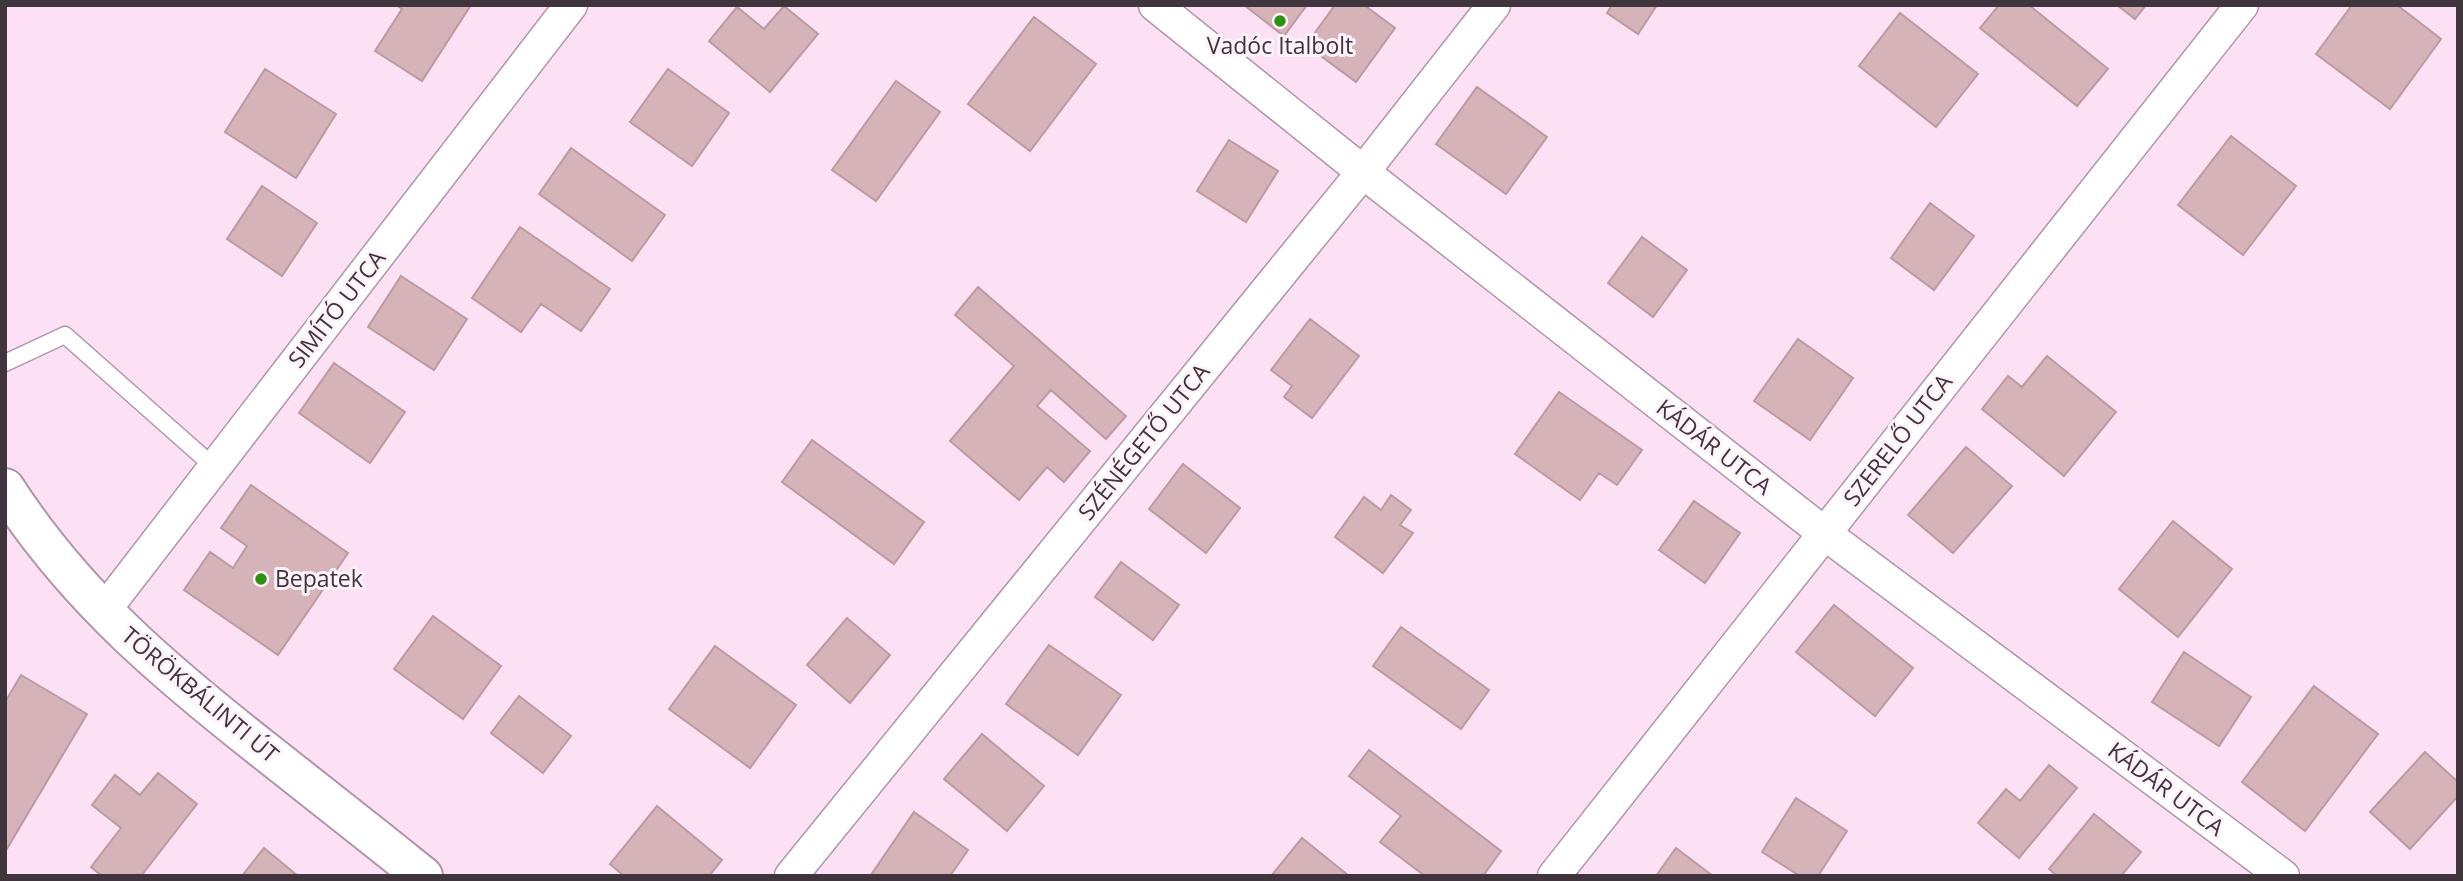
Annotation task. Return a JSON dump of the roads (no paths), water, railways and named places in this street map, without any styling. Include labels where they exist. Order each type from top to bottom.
[{"type":"main road","name":"TÖRÖKBÁLINTI ÚT","points":[[5,488],[33,530],[103,612],[180,684],[424,876]]},
{"type":"street","name":"SIMÍTÓ UTCA","points":[[103,612],[571,5]]},
{"type":"street","name":"KÁDÁR UTCA","points":[[1155,5],[1363,173],[1824,533],[2283,876]]},
{"type":"street","name":"SZÉNÉGETŐ UTCA","points":[[791,876],[1363,173],[1494,5]]},
{"type":"street","name":"SZERELŐ UTCA","points":[[1555,876],[2242,5]]},
{"type":"lane","points":[[5,363],[65,335],[214,467]]},
{"type":"place","name":"Vadóc Italbolt","points":[[1280,21]]},
{"type":"place","name":"Bepatek","points":[[261,579]]}]
